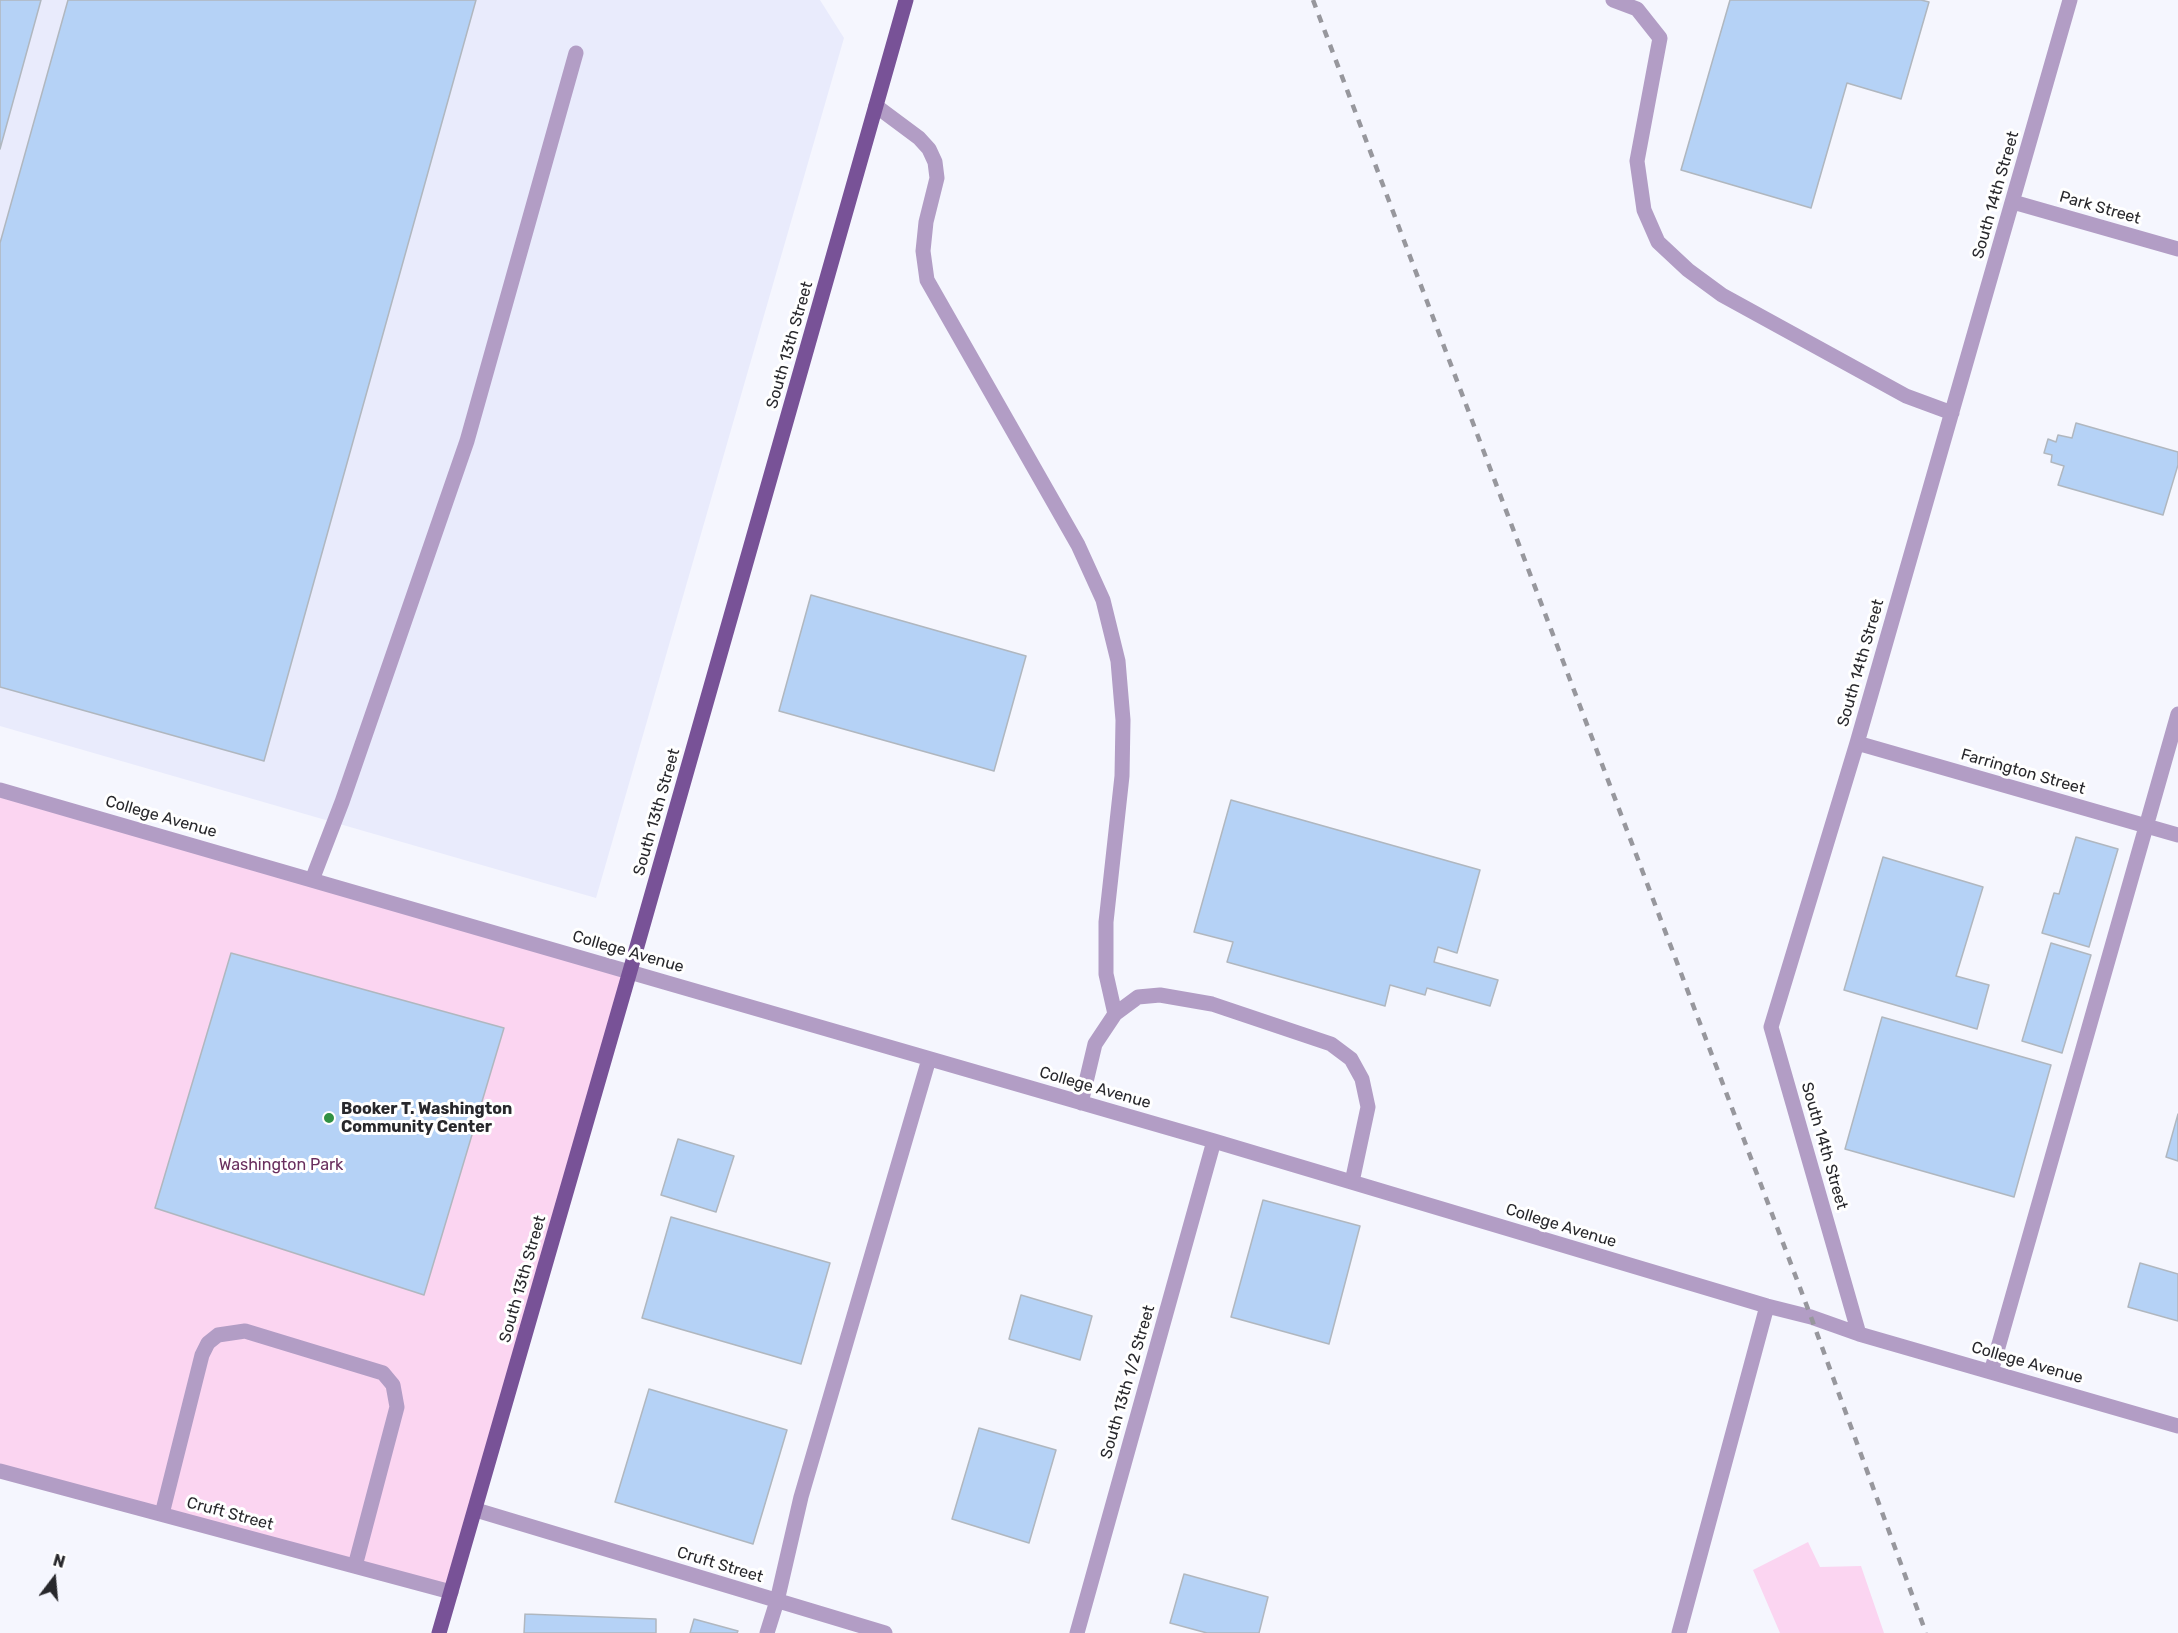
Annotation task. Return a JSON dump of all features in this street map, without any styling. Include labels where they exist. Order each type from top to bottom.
[{"type":"main road","name":"South 13th Street","points":[[439,1633],[906,0]]},
{"type":"street","points":[[1613,0],[1637,9],[1660,38],[1637,161],[1644,210],[1658,242],[1688,270],[1722,295],[1897,391],[1952,413]]},
{"type":"street","name":"South 14th Street","points":[[1859,1334],[1771,1027],[1857,743],[2070,0]]},
{"type":"street","points":[[312,880],[342,802],[467,441],[576,53]]},
{"type":"street","points":[[876,106],[929,148],[935,162],[937,178],[926,222],[923,251],[927,280],[1078,545],[1103,600],[1118,661],[1124,720],[1122,776],[1106,922],[1106,974],[1115,1014]]},
{"type":"street","name":"Park Street","points":[[2013,202],[2178,249]]},
{"type":"street","points":[[1991,1372],[2178,714]]},
{"type":"street","name":"Farrington Street","points":[[1857,743],[2178,835]]},
{"type":"street","name":"College Avenue","points":[[0,790],[630,971],[2178,1426]]},
{"type":"street","points":[[1081,1103],[1095,1044],[1115,1014],[1138,997],[1161,995],[1212,1004],[1331,1044],[1351,1059],[1362,1079],[1368,1107],[1352,1182]]},
{"type":"street","points":[[766,1633],[777,1600],[801,1497],[929,1059]]},
{"type":"street","name":"South 13th 1/2 Street","points":[[1077,1633],[1214,1142]]},
{"type":"street","points":[[1679,1633],[1767,1306]]},
{"type":"street","points":[[162,1514],[202,1355],[208,1342],[218,1335],[245,1331],[383,1373],[393,1385],[397,1407],[355,1566]]},
{"type":"street","name":"Cruft Street","points":[[0,1471],[451,1592]]},
{"type":"street","name":"Cruft Street","points":[[476,1510],[885,1633]]},
{"type":"shaded area","points":[[0,0],[820,0],[844,38],[596,898],[0,726]]},
{"type":"green space","name":"Washington Park","points":[[0,790],[630,971],[451,1592],[0,1471]]},
{"type":"green space","points":[[1808,1542],[1820,1567],[1861,1566],[1884,1633],[1780,1633],[1753,1570]]},
{"type":"building","points":[[0,0],[41,0],[0,149]]},
{"type":"building","points":[[68,0],[476,0],[264,761],[0,687],[0,243]]},
{"type":"building","points":[[1730,0],[1921,0],[1929,2],[1901,99],[1847,83],[1811,208],[1681,170]]},
{"type":"building","points":[[2076,423],[2178,452],[2178,465],[2163,515],[2058,485],[2064,466],[2051,462],[2052,455],[2044,453],[2048,439],[2056,442],[2058,435],[2072,438]]},
{"type":"building","points":[[811,595],[1026,656],[994,771],[779,711]]},
{"type":"building","points":[[1231,800],[1480,870],[1457,953],[1438,947],[1434,962],[1498,980],[1490,1006],[1427,988],[1425,995],[1390,985],[1385,1006],[1227,962],[1233,942],[1194,932]]},
{"type":"building","points":[[2076,837],[2118,849],[2089,947],[2042,933],[2054,893],[2059,894]]},
{"type":"building","points":[[1883,857],[1983,887],[1956,976],[1989,985],[1977,1029],[1844,990]]},
{"type":"building","points":[[2051,943],[2091,955],[2062,1053],[2022,1041]]},
{"type":"building","name":"Booker T. Washington Community Center","points":[[231,953],[504,1028],[424,1295],[155,1208]]},
{"type":"building","points":[[1882,1017],[2051,1065],[2014,1197],[1845,1149]]},
{"type":"building","points":[[2178,1114],[2178,1161],[2166,1157]]},
{"type":"building","points":[[678,1139],[734,1156],[716,1212],[661,1195]]},
{"type":"building","points":[[1263,1200],[1360,1226],[1329,1344],[1231,1317]]},
{"type":"building","points":[[671,1217],[830,1263],[801,1364],[642,1318]]},
{"type":"building","points":[[2140,1263],[2178,1274],[2178,1321],[2128,1307]]},
{"type":"building","points":[[1021,1295],[1092,1316],[1080,1360],[1009,1339]]},
{"type":"building","points":[[649,1389],[787,1430],[753,1544],[615,1502]]},
{"type":"building","points":[[979,1428],[1056,1450],[1029,1543],[952,1519]]},
{"type":"building","points":[[1184,1574],[1268,1597],[1259,1633],[1207,1633],[1170,1623]]},
{"type":"building","points":[[525,1614],[656,1619],[656,1633],[524,1633]]},
{"type":"building","points":[[694,1619],[738,1631],[737,1633],[690,1633]]},
{"type":"railway","points":[[1313,0],[1811,1317],[1926,1633]]},
{"type":"place","name":"Booker T. Washington Community Center","points":[[329,1118]]}]
